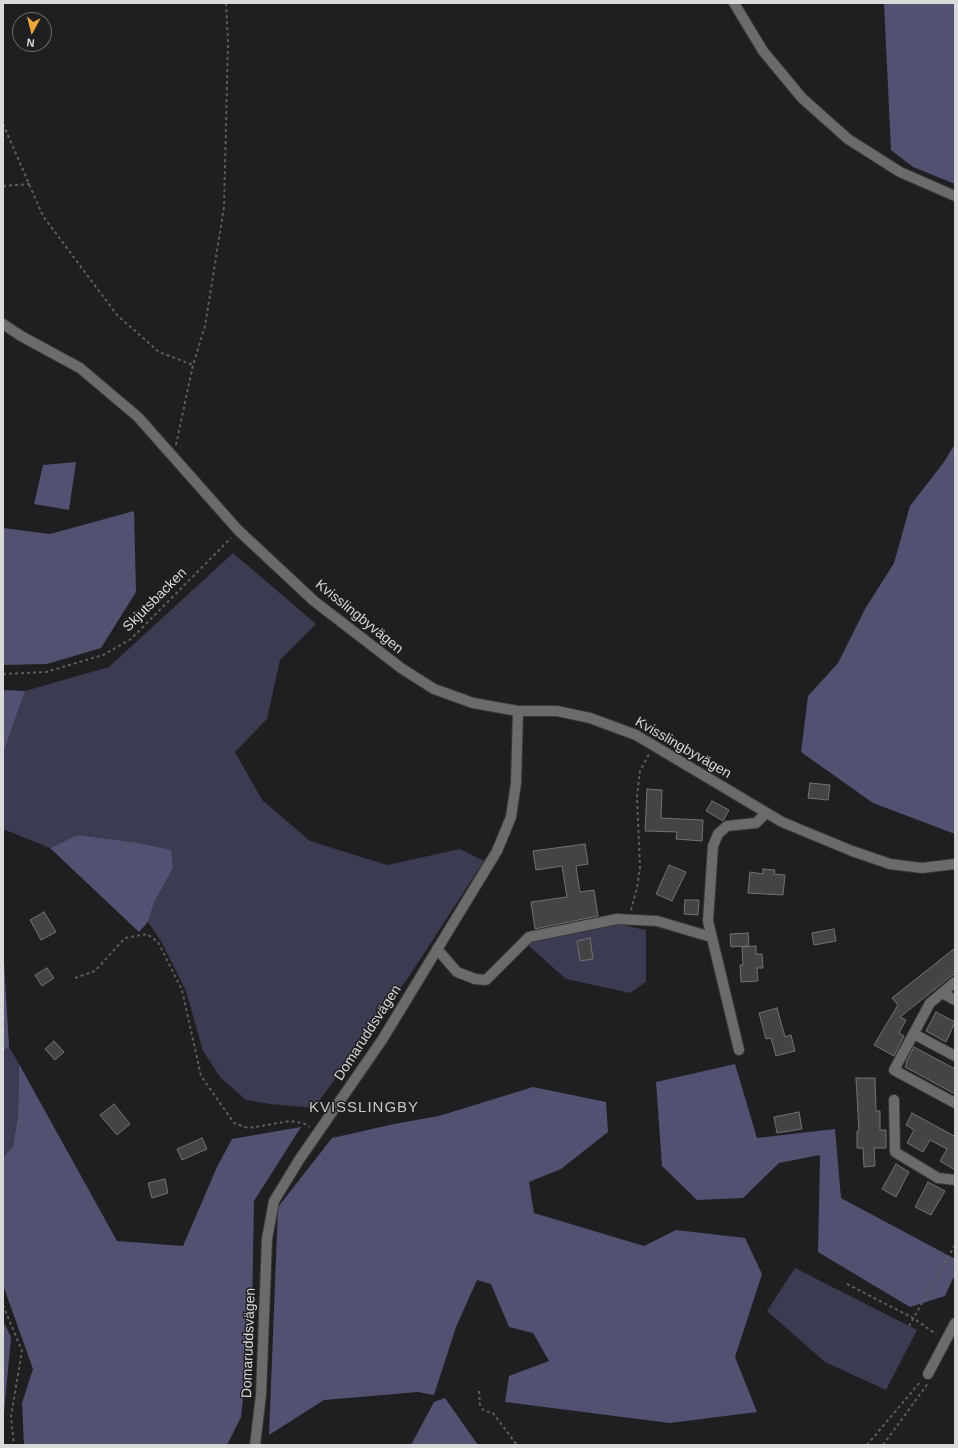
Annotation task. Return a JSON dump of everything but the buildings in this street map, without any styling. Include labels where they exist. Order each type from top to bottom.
[{"type":"street","points":[[734,3],[763,51],[802,98],[848,139],[900,172],[955,196]]},
{"type":"street","name":"Kvisslingbyvägen","points":[[3,324],[21,336],[80,368],[138,417],[238,530],[314,601],[400,668],[440,691],[473,703],[518,711],[557,711],[590,718],[636,735],[782,822],[852,851],[890,864],[922,868],[955,864]]},
{"type":"street","name":"Domaruddsvägen","points":[[256,1445],[261,1395],[267,1239],[274,1201],[382,1040],[497,851],[511,817],[516,783],[518,711]]},
{"type":"street","points":[[739,1050],[708,921],[713,846],[718,834],[727,826],[756,823],[766,813]]},
{"type":"street","points":[[437,950],[457,972],[475,980],[486,980],[529,937],[617,919],[657,922],[711,937]]},
{"type":"street","points":[[955,982],[930,1003],[894,1070],[955,1103]]},
{"type":"street","points":[[942,993],[955,1000]]},
{"type":"street","points":[[914,1034],[955,1056]]},
{"type":"street","points":[[894,1100],[895,1152],[938,1178],[955,1180]]},
{"type":"street","points":[[928,1374],[955,1323]]},
{"type":"path","points":[[171,454],[177,443],[193,365],[205,326],[224,207],[228,43],[226,3]]},
{"type":"path","points":[[3,124],[43,216],[117,315],[159,352],[193,365]]},
{"type":"path","points":[[3,186],[30,184]]},
{"type":"path","name":"Skjutsbacken","points":[[3,674],[46,672],[103,655],[131,639],[238,530]]},
{"type":"path","points":[[628,920],[637,888],[640,867],[637,796],[640,771],[654,746]]},
{"type":"path","points":[[75,978],[95,971],[125,938],[147,934],[158,942],[182,990],[202,1076],[234,1124],[248,1128],[290,1121],[303,1123],[319,1132]]},
{"type":"path","points":[[909,1326],[955,1245]]},
{"type":"path","points":[[847,1284],[913,1318],[946,1340]]},
{"type":"path","points":[[3,1304],[22,1350],[11,1416],[14,1445]]},
{"type":"path","points":[[867,1445],[928,1374]]},
{"type":"path","points":[[883,1445],[926,1386],[928,1374]]},
{"type":"path","points":[[479,1391],[480,1405],[484,1411],[493,1413],[516,1445]]},
{"type":"shaded area","points":[[884,3],[955,3],[955,184],[913,167],[891,150]]},
{"type":"shaded area","points":[[955,444],[955,834],[873,803],[801,752],[808,696],[838,663],[865,609],[894,563],[910,506],[944,462]]},
{"type":"shaded area","points":[[76,462],[69,510],[34,504],[43,465]]},
{"type":"shaded area","points":[[134,511],[136,592],[101,648],[47,664],[3,665],[3,528],[50,534]]},
{"type":"shaded area","points":[[233,553],[316,624],[280,660],[267,719],[235,752],[262,800],[310,841],[387,865],[460,849],[484,861],[410,975],[314,1108],[246,1100],[220,1077],[203,1051],[186,991],[161,941],[148,922],[154,903],[173,868],[77,835],[50,848],[3,829],[3,754],[25,691],[109,667]]},
{"type":"shaded area","points":[[3,690],[25,691],[3,754]]},
{"type":"shaded area","points":[[77,835],[138,843],[171,850],[173,868],[154,903],[148,922],[139,932],[50,848]]},
{"type":"shaded area","points":[[617,924],[646,930],[646,982],[630,993],[566,979],[528,945],[537,939]]},
{"type":"shaded area","points":[[3,944],[9,1047],[3,1051]]},
{"type":"shaded area","points":[[9,1047],[19,1064],[18,1115],[13,1146],[3,1158],[3,1051]]},
{"type":"shaded area","points":[[19,1064],[117,1241],[183,1246],[217,1167],[232,1139],[301,1127],[254,1201],[252,1311],[241,1417],[227,1445],[24,1445],[22,1403],[33,1369],[3,1285],[3,1158],[13,1146],[18,1115]]},
{"type":"shaded area","points":[[735,1064],[757,1138],[835,1129],[841,1198],[955,1259],[955,1274],[945,1296],[910,1307],[818,1252],[820,1155],[779,1163],[743,1198],[697,1200],[662,1166],[656,1082]]},
{"type":"shaded area","points":[[533,1087],[606,1102],[608,1132],[561,1169],[529,1182],[534,1213],[644,1246],[676,1230],[745,1238],[762,1274],[735,1357],[757,1412],[670,1423],[505,1402],[509,1376],[549,1361],[533,1333],[509,1327],[491,1284],[477,1280],[456,1327],[434,1395],[418,1392],[324,1400],[269,1435],[278,1207],[332,1138],[394,1124],[439,1116]]},
{"type":"shaded area","points":[[795,1268],[917,1330],[886,1390],[825,1362],[767,1311]]},
{"type":"shaded area","points":[[3,1321],[11,1337],[3,1424]]},
{"type":"shaded area","points":[[445,1398],[478,1445],[411,1445],[434,1402]]},
{"type":"district","name":"KVISSLINGBY","points":[[364,1108]]}]
